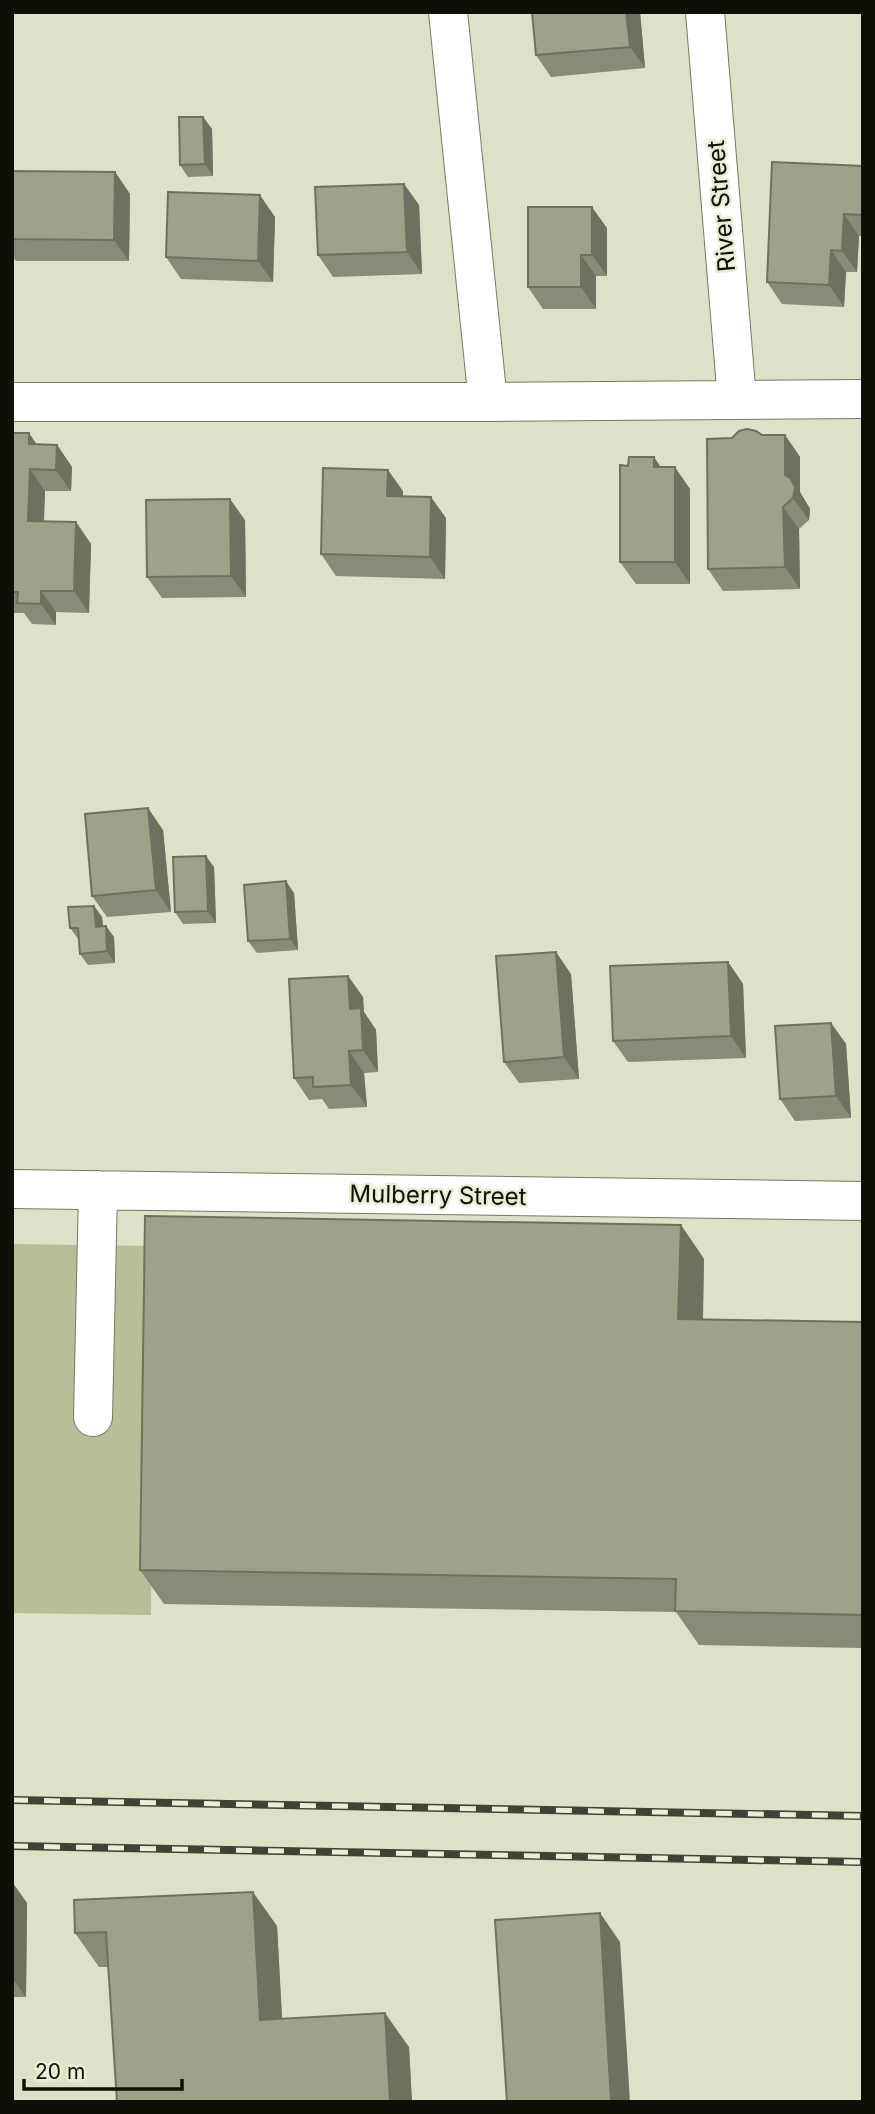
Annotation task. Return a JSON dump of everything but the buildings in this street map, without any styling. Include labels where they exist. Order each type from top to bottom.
[{"type":"street","points":[[448,12],[488,402]]},
{"type":"street","name":"River Street","points":[[705,12],[737,400]]},
{"type":"street","points":[[12,402],[863,399]]},
{"type":"street","name":"Mulberry Street","points":[[12,1189],[863,1201]]},
{"type":"street","points":[[93,1417],[98,1190]]},
{"type":"green space","points":[[12,1244],[154,1246],[151,1615],[12,1613]]},
{"type":"railway","points":[[12,1800],[863,1816]]},
{"type":"railway","points":[[12,1846],[863,1862]]}]
